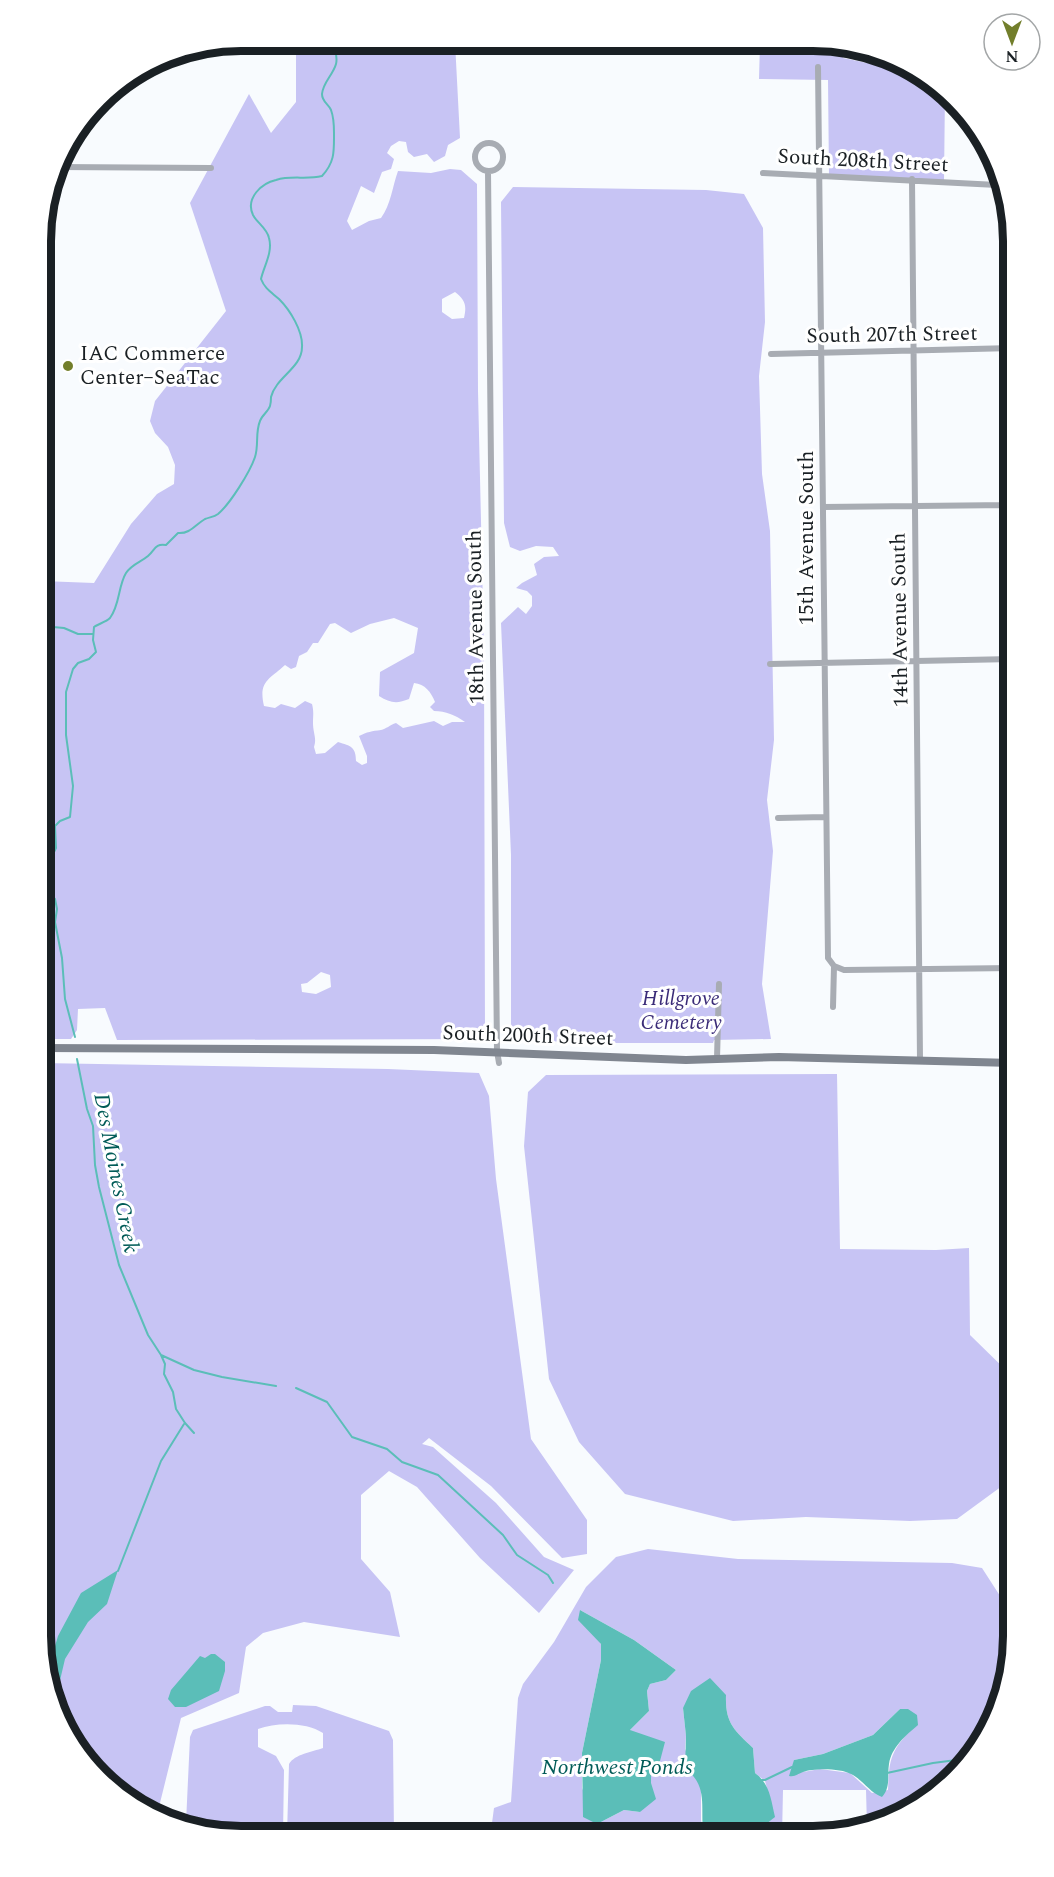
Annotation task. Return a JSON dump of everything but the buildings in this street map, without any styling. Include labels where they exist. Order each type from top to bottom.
[{"type":"main road","name":"South 200th Street","points":[[51,1048],[497,1051],[627,1058],[779,1057],[1003,1063]]},
{"type":"street","name":"15th Avenue South","points":[[818,67],[825,818],[828,958],[834,966],[833,1006]]},
{"type":"street","name":"18th Avenue South","points":[[490,143],[497,146],[503,156],[499,167],[488,171],[478,165],[475,154],[482,145],[490,143]]},
{"type":"street","points":[[66,167],[211,168]]},
{"type":"street","name":"18th Avenue South","points":[[488,171],[497,1051],[499,1063]]},
{"type":"street","name":"South 208th Street","points":[[763,173],[994,185]]},
{"type":"street","name":"14th Avenue South","points":[[912,179],[920,1060]]},
{"type":"street","name":"South 207th Street","points":[[771,354],[1003,348]]},
{"type":"street","points":[[823,507],[1003,505]]},
{"type":"street","points":[[770,664],[1003,660]]},
{"type":"street","points":[[778,818],[825,818]]},
{"type":"street","points":[[834,966],[844,970],[1003,968]]},
{"type":"street","points":[[717,1059],[719,984]]},
{"type":"green space","points":[[296,51],[455,51],[460,138],[448,145],[445,156],[434,162],[427,154],[414,157],[408,152],[406,142],[399,141],[391,146],[387,153],[394,159],[391,169],[382,172],[374,193],[361,186],[347,221],[352,230],[369,221],[381,218],[398,171],[431,173],[450,169],[461,170],[477,184],[478,391],[484,651],[485,1039],[117,1040],[105,1008],[78,1009],[77,1030],[71,1039],[51,1039],[51,581],[94,583],[131,524],[157,494],[174,484],[175,465],[168,447],[155,433],[150,421],[155,401],[226,311],[190,203],[249,94],[271,133],[296,102]],"holes":[[[455,292],[464,303],[464,318],[452,319],[442,312],[442,299]],[[394,618],[418,628],[414,653],[380,672],[379,696],[394,702],[405,701],[409,699],[414,683],[418,684],[432,695],[435,702],[430,707],[434,711],[450,714],[465,722],[452,722],[443,726],[434,721],[403,728],[396,723],[359,736],[367,756],[367,763],[362,765],[356,761],[352,748],[338,742],[325,753],[316,754],[312,704],[305,701],[295,708],[281,704],[275,708],[264,706],[263,691],[267,681],[285,665],[291,669],[296,667],[299,656],[307,652],[313,643],[318,643],[330,624],[335,623],[351,633],[370,624]],[[321,972],[330,975],[331,987],[316,994],[302,992],[301,984],[307,983]]]},
{"type":"green space","points":[[760,51],[825,51],[843,54],[843,58],[897,71],[918,83],[945,105],[944,181],[829,176],[828,80],[759,79]]},
{"type":"green space","name":"Hillgrove Cemetery","points":[[513,187],[706,190],[744,194],[763,228],[765,322],[759,376],[762,474],[770,531],[774,740],[767,800],[773,851],[762,984],[771,1039],[714,1040],[713,1043],[582,1043],[516,1039],[511,1024],[511,855],[501,623],[518,607],[526,614],[532,606],[532,596],[527,591],[516,588],[537,575],[534,564],[544,557],[559,556],[553,547],[536,546],[520,551],[510,547],[504,523],[501,202]]},
{"type":"green space","points":[[51,1063],[388,1069],[479,1073],[489,1096],[496,1179],[531,1439],[587,1520],[587,1554],[562,1558],[491,1486],[429,1438],[422,1444],[433,1447],[496,1503],[544,1557],[574,1570],[539,1613],[480,1558],[417,1487],[389,1471],[361,1495],[361,1559],[390,1592],[400,1637],[304,1622],[263,1633],[246,1647],[239,1693],[181,1718],[159,1807],[125,1787],[90,1752],[65,1708],[55,1673],[51,1648]]},
{"type":"green space","points":[[837,1074],[840,1249],[969,1248],[970,1335],[1003,1367],[1003,1485],[957,1519],[910,1521],[806,1517],[733,1521],[625,1494],[579,1442],[549,1379],[524,1146],[528,1092],[546,1075]]},
{"type":"green space","points":[[648,1549],[738,1559],[952,1563],[982,1568],[1003,1601],[1003,1648],[997,1685],[989,1708],[964,1752],[938,1779],[918,1794],[874,1816],[867,1818],[866,1790],[783,1790],[782,1826],[763,1826],[774,1817],[765,1781],[755,1773],[753,1748],[736,1731],[729,1719],[726,1695],[683,1708],[685,1749],[701,1786],[702,1826],[492,1826],[494,1808],[511,1802],[518,1698],[523,1684],[554,1642],[586,1587],[616,1557]],"holes":[[[580,1610],[634,1640],[676,1670],[666,1680],[650,1684],[647,1691],[649,1711],[630,1730],[651,1767],[651,1783],[640,1812],[624,1810],[597,1824],[582,1788],[582,1753],[601,1660],[601,1644]],[[900,1709],[907,1734],[893,1754],[888,1790],[872,1793],[850,1773],[820,1769],[803,1772],[794,1760],[823,1754],[873,1735]]]},
{"type":"green space","points":[[293,1705],[316,1706],[389,1731],[393,1740],[394,1826],[287,1826],[289,1764],[299,1756],[323,1748],[323,1733],[316,1729],[291,1724],[258,1729],[258,1747],[276,1756],[284,1770],[283,1826],[241,1826],[186,1818],[190,1737],[193,1730],[265,1706],[270,1706],[278,1712],[292,1712]]},
{"type":"water","points":[[118,1570],[107,1604],[88,1622],[65,1659],[58,1687],[52,1656],[58,1636],[81,1593]]},
{"type":"water","name":"Northwest Ponds","points":[[580,1610],[634,1640],[676,1670],[666,1680],[650,1684],[647,1691],[649,1711],[630,1730],[665,1742],[660,1761],[651,1767],[651,1783],[656,1799],[640,1812],[624,1810],[597,1824],[583,1817],[582,1753],[601,1660],[601,1644],[578,1620]]},
{"type":"water","points":[[215,1654],[225,1662],[225,1671],[219,1691],[186,1707],[175,1707],[168,1699],[171,1690],[200,1656],[205,1658]]},
{"type":"water","name":"Northwest Ponds","points":[[710,1678],[726,1695],[729,1719],[753,1748],[755,1773],[764,1782],[771,1799],[775,1817],[764,1826],[703,1826],[701,1791],[693,1776],[685,1769],[686,1736],[683,1708],[691,1691]]},
{"type":"water","points":[[900,1709],[908,1709],[917,1715],[918,1725],[896,1747],[890,1758],[888,1785],[882,1797],[846,1772],[827,1769],[789,1776],[794,1760],[823,1754],[873,1735]]},
{"type":"waterway","name":"Des Moines Creek","points":[[51,854],[56,848],[55,826],[70,817],[73,786],[66,735],[66,692],[73,669],[78,663],[89,659],[96,652],[93,640],[94,627],[110,618],[123,578],[131,567],[148,556],[157,546],[166,545],[178,533],[189,531],[205,519],[218,514],[228,503],[252,463],[261,419],[270,406],[274,390],[294,367],[301,354],[302,341],[295,321],[261,279],[270,243],[266,231],[253,215],[251,203],[256,192],[265,184],[288,178],[322,176],[332,161],[334,122],[331,110],[322,94],[336,64],[335,51]]},
{"type":"waterway","name":"Des Moines Creek","points":[[51,627],[64,628],[78,634],[93,634]]},
{"type":"waterway","name":"Des Moines Creek","points":[[51,895],[55,899],[57,909],[55,922],[62,958],[65,999],[75,1037]]},
{"type":"waterway","name":"Des Moines Creek","points":[[77,1059],[87,1109],[93,1126],[95,1165],[99,1187],[119,1265],[148,1335],[165,1364],[164,1374],[173,1392],[176,1409],[194,1433]]},
{"type":"waterway","name":"Des Moines Creek","points":[[161,1355],[194,1370],[276,1386]]},
{"type":"waterway","name":"Des Moines Creek","points":[[296,1388],[327,1402],[352,1437],[387,1449],[402,1462],[438,1475],[503,1535],[517,1555],[548,1575],[553,1583]]},
{"type":"waterway","name":"Des Moines Creek","points":[[118,1571],[161,1461],[184,1424]]},
{"type":"waterway","name":"Des Moines Creek","points":[[887,1773],[956,1760]]},
{"type":"waterway","name":"Des Moines Creek","points":[[649,1766],[660,1771],[687,1768]]},
{"type":"waterway","name":"Des Moines Creek","points":[[762,1780],[792,1767]]},
{"type":"place","name":"IAC Commerce Center–SeaTac","points":[[68,366]]}]
